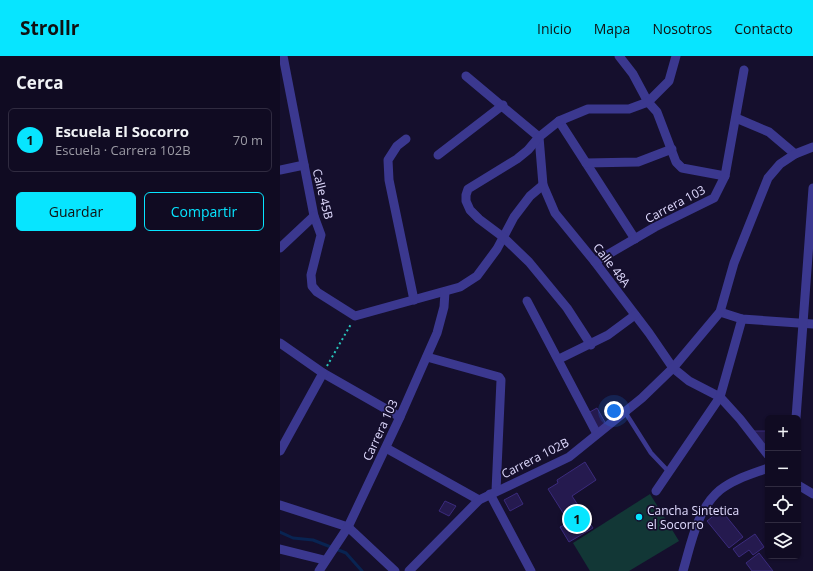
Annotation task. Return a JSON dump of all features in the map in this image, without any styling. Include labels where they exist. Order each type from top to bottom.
[{"type":"street","name":"Calle 45B","points":[[283,56],[314,216],[321,235],[311,275],[312,286],[355,316]]},
{"type":"street","points":[[620,56],[633,74],[648,102],[657,112],[676,162],[682,168],[725,176]]},
{"type":"street","points":[[591,344],[548,283],[503,237],[479,219],[470,210],[466,195],[468,189],[517,159],[528,150],[539,137],[559,121],[588,109],[629,109],[648,102],[669,81],[676,56]]},
{"type":"street","name":"Carrera 103","points":[[595,262],[635,239],[714,198],[725,176],[744,70]]},
{"type":"street","points":[[466,76],[504,105],[539,137]]},
{"type":"street","points":[[438,155],[504,105]]},
{"type":"street","points":[[736,118],[769,132],[795,154]]},
{"type":"street","points":[[559,121],[635,239]]},
{"type":"street","name":"Calle 48A","points":[[539,137],[543,185],[555,213],[595,262],[673,368],[689,381],[720,397],[740,419],[765,451]]},
{"type":"street","points":[[406,139],[397,146],[388,160],[389,180],[414,300]]},
{"type":"street","name":"Carrera 102B","points":[[409,571],[479,500],[565,459],[626,412],[673,368],[720,312],[734,262],[768,178],[780,164],[795,154],[813,147]]},
{"type":"street","points":[[586,163],[638,162],[672,149]]},
{"type":"street","points":[[280,170],[304,165]]},
{"type":"street","points":[[355,316],[460,287],[477,276],[518,212],[530,196],[543,185]]},
{"type":"street","points":[[796,415],[801,323],[809,250],[813,188]]},
{"type":"street","points":[[280,248],[314,216]]},
{"type":"street","name":"Carrera 103","points":[[319,571],[326,558],[348,527],[427,357],[439,326],[444,307],[444,292]]},
{"type":"street","points":[[527,301],[559,359],[597,434]]},
{"type":"street","points":[[720,312],[742,319],[813,324]]},
{"type":"street","points":[[559,359],[608,335],[635,315]]},
{"type":"street","points":[[656,491],[720,397],[742,319]]},
{"type":"street","points":[[280,343],[323,373],[400,417]]},
{"type":"street","points":[[427,357],[499,377],[501,380],[493,492],[532,571]]},
{"type":"street","points":[[280,451],[323,373]]},
{"type":"street","points":[[386,448],[479,500]]},
{"type":"street","points":[[683,571],[696,529],[709,502],[721,489],[729,484],[765,469]]},
{"type":"street","points":[[801,486],[813,494]]},
{"type":"street","points":[[280,505],[348,527],[395,571]]},
{"type":"street","points":[[280,549],[326,558]]},
{"type":"lane","points":[[626,412],[651,453],[668,472]]},
{"type":"path","points":[[323,373],[355,316]]},
{"type":"green space","name":"Cancha Sintetica el Socorro","points":[[650,494],[679,541],[629,571],[590,571],[573,543]]},
{"type":"building","points":[[597,408],[606,424],[597,430],[588,413]]},
{"type":"building","points":[[749,431],[765,431],[765,444],[761,444]]},
{"type":"building","points":[[585,462],[596,480],[572,496],[593,528],[569,542],[560,527],[564,525],[567,530],[572,527],[548,489],[558,483],[557,480]]},
{"type":"building","points":[[517,493],[523,504],[510,511],[504,500]]},
{"type":"building","points":[[445,501],[456,506],[449,516],[439,511]]},
{"type":"building","points":[[721,510],[743,537],[729,548],[707,521]]},
{"type":"building","points":[[755,534],[764,547],[753,555],[749,550],[739,557],[733,549]]},
{"type":"building","points":[[759,553],[773,571],[752,571],[746,563]]},
{"type":"waterway","points":[[280,532],[293,538],[313,540],[346,553],[362,571]]},
{"type":"place","name":"Cancha Sintetica el Socorro","points":[[639,517]]},
{"type":"place","name":"Escuela El Socorro","points":[[577,519]]}]
